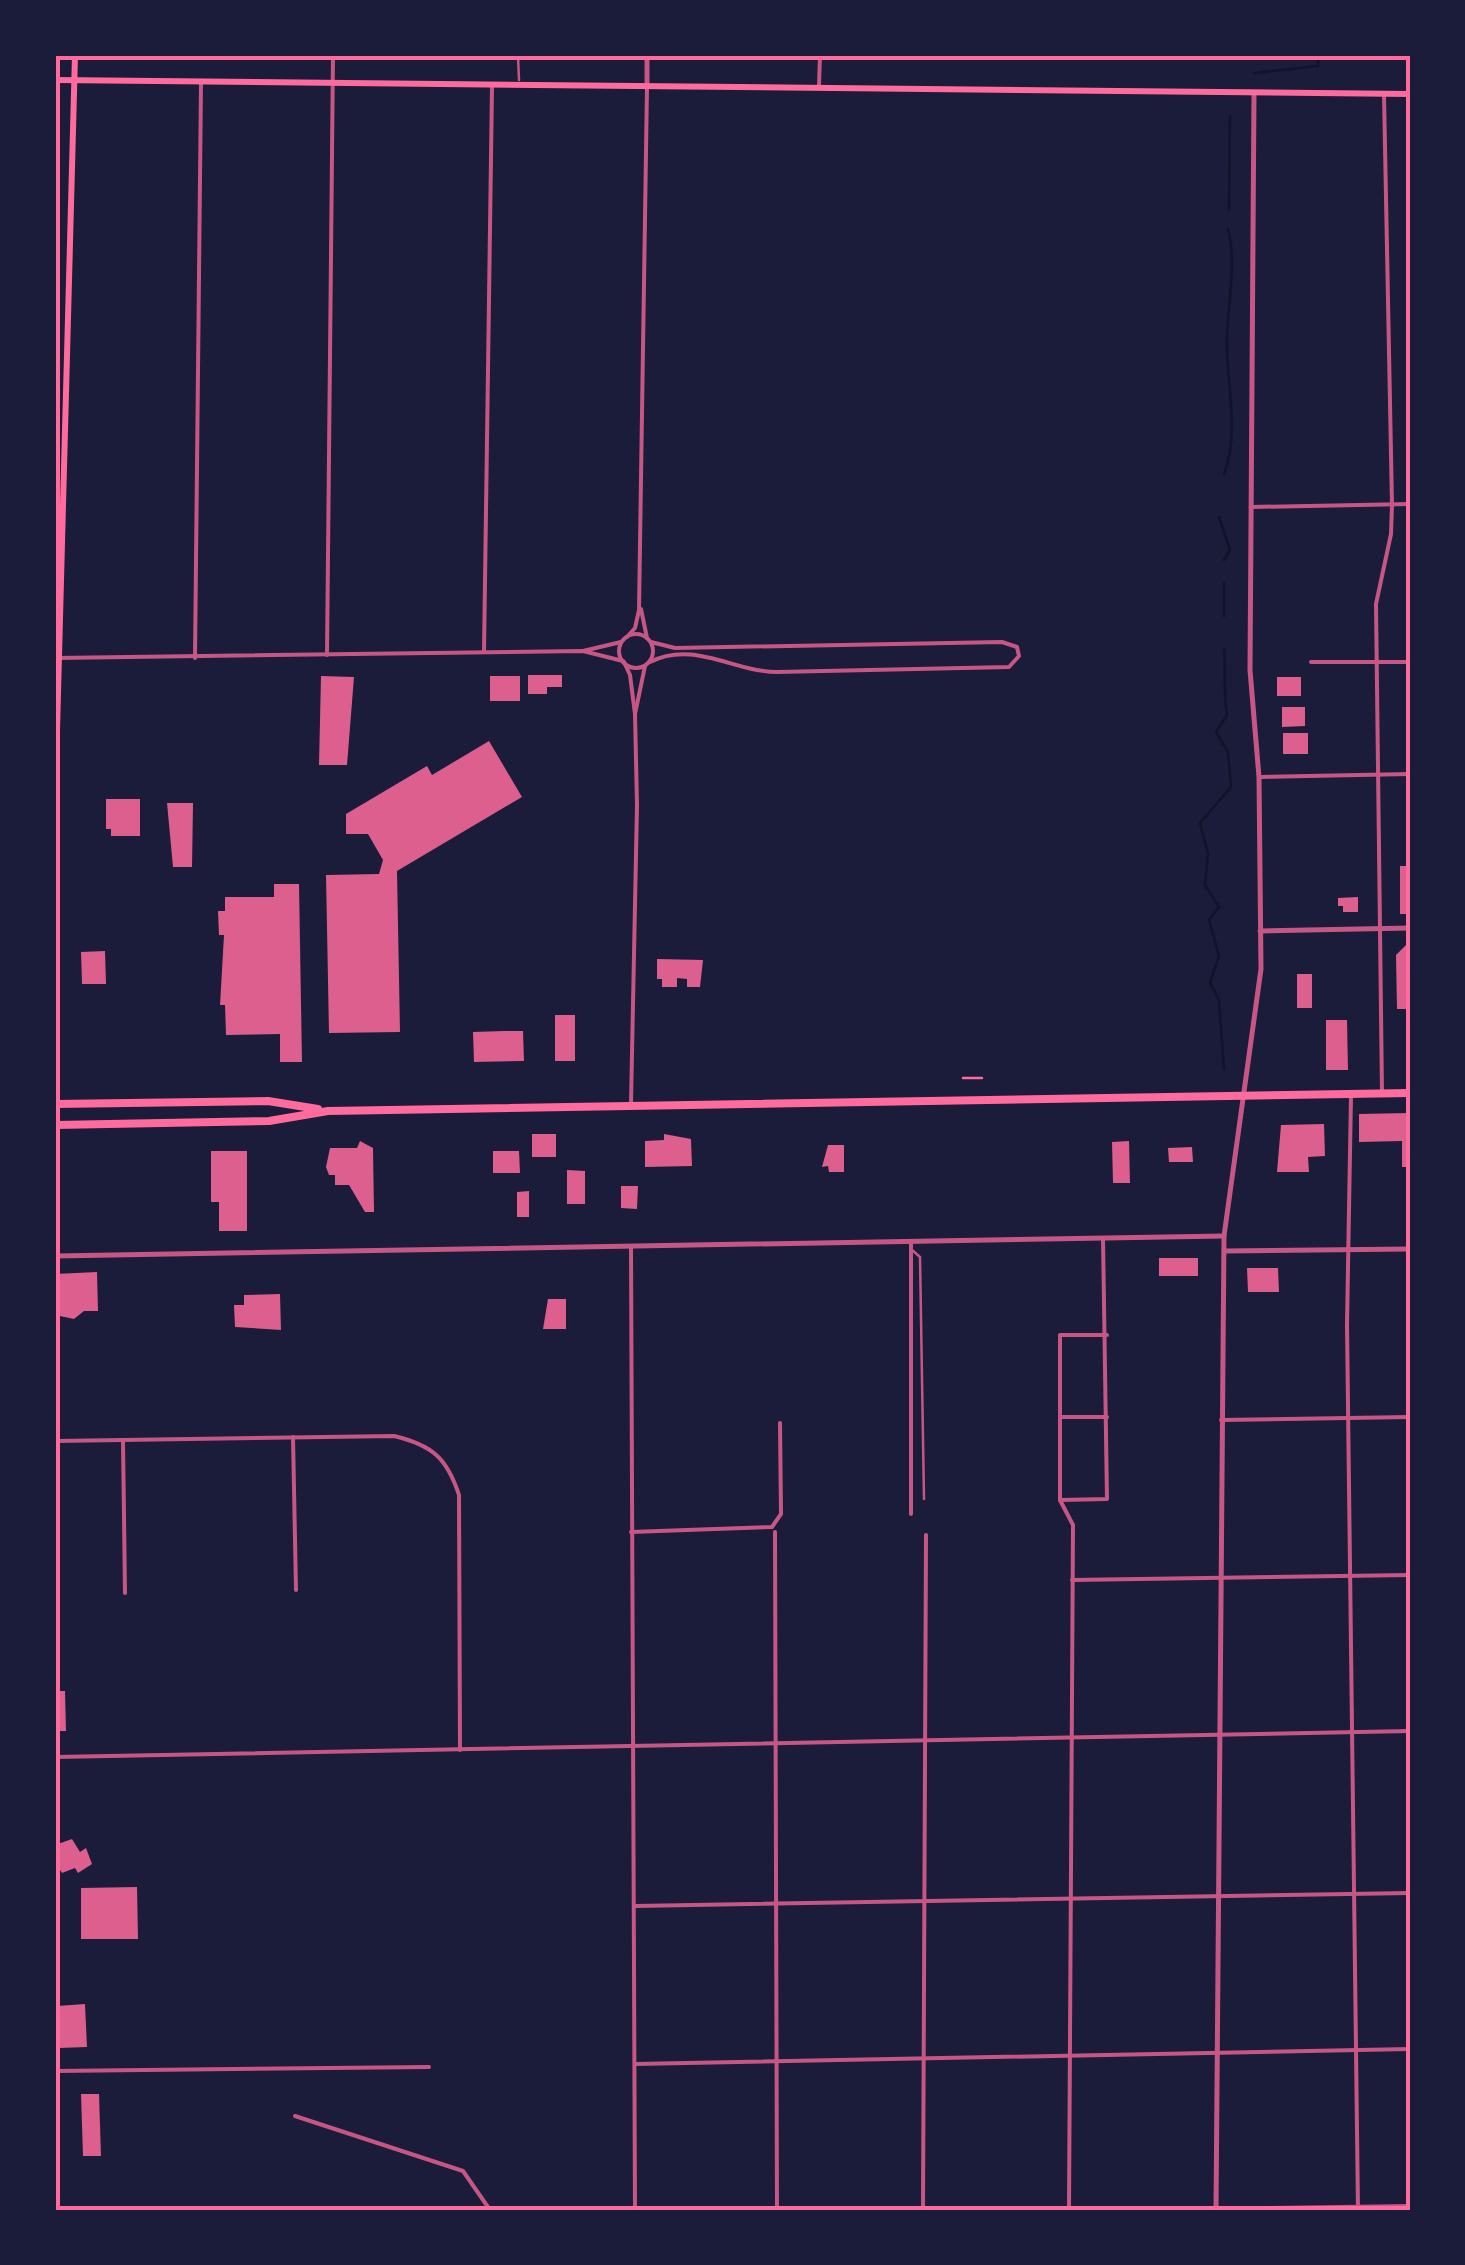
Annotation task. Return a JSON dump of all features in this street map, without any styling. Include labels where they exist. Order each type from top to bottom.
[{"type":"highway","points":[[55,1125],[269,1121],[328,1111],[1410,1093]]},
{"type":"highway","points":[[55,1104],[268,1101],[328,1111]]},
{"type":"main road","points":[[55,806],[74,55]]},
{"type":"main road","points":[[55,80],[1410,94]]},
{"type":"street","points":[[327,655],[332,55]]},
{"type":"street","points":[[631,1104],[635,714],[630,675],[623,662],[625,639],[635,628],[639,599],[648,55]]},
{"type":"street","points":[[819,88],[820,55]]},
{"type":"street","points":[[195,658],[201,83]]},
{"type":"street","points":[[484,652],[492,86]]},
{"type":"street","points":[[1216,2209],[1224,1236],[1258,996],[1260,931],[1259,776],[1250,670],[1254,93]]},
{"type":"street","points":[[1382,1093],[1377,589],[1389,550],[1392,505],[1384,94]]},
{"type":"street","points":[[1252,507],[1410,504]]},
{"type":"street","points":[[635,714],[649,640],[639,599]]},
{"type":"street","points":[[57,658],[583,651],[625,639],[649,640],[675,648],[1002,642],[1017,647],[1020,656],[1009,667],[759,671],[704,655],[662,657],[634,668],[583,651]]},
{"type":"street","points":[[1312,662],[1410,662]]},
{"type":"street","points":[[1259,776],[1410,774]]},
{"type":"street","points":[[1260,931],[1410,928]]},
{"type":"street","points":[[1351,1094],[1348,1418],[1358,2208]]},
{"type":"street","points":[[55,1256],[1224,1236]]},
{"type":"street","points":[[1060,1500],[1107,1499],[1103,1238]]},
{"type":"street","points":[[911,1241],[912,1514]]},
{"type":"street","points":[[631,1246],[635,2210]]},
{"type":"street","points":[[1224,1251],[1410,1249]]},
{"type":"street","points":[[1069,2210],[1073,1525],[1060,1500],[1060,1335],[1107,1335]]},
{"type":"street","points":[[1060,1417],[1106,1417]]},
{"type":"street","points":[[1221,1420],[1410,1417]]},
{"type":"street","points":[[631,1532],[772,1527],[781,1514],[780,1424]]},
{"type":"street","points":[[55,1441],[394,1436],[420,1442],[439,1454],[450,1469],[459,1498],[460,1750]]},
{"type":"street","points":[[293,1437],[296,1590]]},
{"type":"street","points":[[123,1440],[124,1593]]},
{"type":"street","points":[[775,1532],[777,2210]]},
{"type":"street","points":[[923,2210],[926,1535]]},
{"type":"street","points":[[1072,1580],[1410,1575]]},
{"type":"street","points":[[55,1758],[1410,1731]]},
{"type":"street","points":[[633,1906],[1410,1893]]},
{"type":"street","points":[[634,2064],[1410,2049]]},
{"type":"street","points":[[55,2072],[429,2067]]},
{"type":"street","points":[[295,2116],[463,2172],[490,2210]]},
{"type":"street","points":[[1126,2210],[1410,2206]]},
{"type":"lane","points":[[518,55],[519,87]]},
{"type":"lane","points":[[912,1250],[920,1257],[923,1318],[924,1500]]},
{"type":"path","points":[[963,1078],[982,1078]]},
{"type":"building","points":[[528,675],[562,675],[562,687],[547,687],[547,694],[528,694]]},
{"type":"building","points":[[321,676],[354,677],[347,765],[319,765]]},
{"type":"building","points":[[490,676],[520,676],[520,701],[490,701]]},
{"type":"building","points":[[1277,677],[1301,677],[1301,696],[1277,696]]},
{"type":"building","points":[[1282,707],[1305,707],[1305,726],[1282,727]]},
{"type":"building","points":[[1283,733],[1308,733],[1308,754],[1283,754]]},
{"type":"building","points":[[489,741],[522,797],[397,871],[400,1032],[329,1033],[326,875],[379,874],[383,860],[368,834],[346,834],[346,814],[427,766],[432,775]]},
{"type":"building","points":[[106,799],[140,799],[140,836],[111,836],[111,829],[106,829]]},
{"type":"building","points":[[167,803],[193,803],[192,867],[173,867]]},
{"type":"building","points":[[1400,866],[1410,866],[1410,914],[1400,914]]},
{"type":"building","points":[[274,884],[299,884],[302,1062],[280,1062],[280,1034],[226,1035],[225,1005],[220,1005],[224,935],[219,935],[218,911],[225,911],[225,897],[274,897]]},
{"type":"building","points":[[1358,897],[1358,912],[1343,912],[1343,906],[1338,906],[1338,898]]},
{"type":"building","points":[[1410,941],[1410,1009],[1397,1009],[1396,955]]},
{"type":"building","points":[[105,951],[106,984],[82,984],[81,952]]},
{"type":"building","points":[[657,959],[703,960],[700,987],[687,987],[687,979],[677,978],[677,987],[662,987],[662,979],[657,979]]},
{"type":"building","points":[[1297,974],[1312,974],[1312,1008],[1297,1008]]},
{"type":"building","points":[[555,1015],[575,1015],[575,1061],[555,1061]]},
{"type":"building","points":[[1326,1020],[1347,1020],[1348,1070],[1326,1070]]},
{"type":"building","points":[[523,1031],[524,1061],[474,1062],[473,1032]]},
{"type":"building","points":[[1410,1113],[1410,1167],[1402,1167],[1402,1141],[1359,1142],[1359,1114]]},
{"type":"building","points":[[1324,1124],[1325,1156],[1308,1157],[1309,1172],[1277,1172],[1281,1125]]},
{"type":"building","points":[[532,1134],[556,1134],[556,1157],[532,1157]]},
{"type":"building","points":[[664,1134],[691,1139],[692,1166],[645,1167],[645,1141],[664,1140]]},
{"type":"building","points":[[360,1141],[373,1148],[374,1212],[365,1212],[349,1185],[335,1185],[335,1175],[329,1175],[326,1167],[330,1148],[357,1148]]},
{"type":"building","points":[[1129,1141],[1130,1183],[1113,1183],[1112,1142]]},
{"type":"building","points":[[828,1145],[844,1145],[844,1172],[829,1172],[828,1166],[822,1167]]},
{"type":"building","points":[[1192,1147],[1193,1162],[1169,1162],[1168,1148]]},
{"type":"building","points":[[211,1151],[247,1151],[247,1231],[219,1231],[219,1202],[211,1202]]},
{"type":"building","points":[[493,1151],[519,1151],[520,1173],[493,1173]]},
{"type":"building","points":[[567,1170],[585,1171],[585,1204],[567,1204]]},
{"type":"building","points":[[621,1186],[638,1186],[637,1209],[621,1208]]},
{"type":"building","points":[[529,1191],[529,1217],[517,1217],[517,1192]]},
{"type":"building","points":[[1159,1258],[1198,1258],[1198,1276],[1159,1276]]},
{"type":"building","points":[[1247,1268],[1278,1268],[1279,1292],[1248,1292]]},
{"type":"building","points":[[97,1272],[98,1311],[84,1311],[74,1319],[55,1315],[55,1274]]},
{"type":"building","points":[[280,1294],[281,1330],[235,1327],[234,1305],[244,1305],[244,1295]]},
{"type":"building","points":[[548,1299],[566,1299],[566,1329],[543,1329]]},
{"type":"building","points":[[55,1691],[65,1691],[66,1731],[55,1731]]},
{"type":"building","points":[[72,1839],[80,1852],[86,1848],[92,1864],[78,1873],[75,1868],[62,1873],[55,1862],[55,1845]]},
{"type":"building","points":[[137,1887],[138,1939],[81,1939],[81,1888]]},
{"type":"building","points":[[85,2004],[87,2047],[59,2048],[57,2006]]},
{"type":"building","points":[[81,2094],[99,2094],[101,2156],[83,2156]]},
{"type":"waterway","points":[[1255,73],[1318,66],[1318,55]]},
{"type":"waterway","points":[[1229,210],[1230,116]]},
{"type":"waterway","points":[[1224,474],[1232,428],[1227,348],[1232,258],[1228,229]]},
{"type":"waterway","points":[[1219,517],[1230,550],[1224,560]]},
{"type":"waterway","points":[[1224,583],[1224,616]]},
{"type":"waterway","points":[[1224,649],[1227,715],[1216,732],[1228,752],[1231,787],[1200,823],[1208,853],[1205,885],[1219,907],[1209,920],[1219,956],[1210,983],[1219,1000],[1224,1069]]}]
